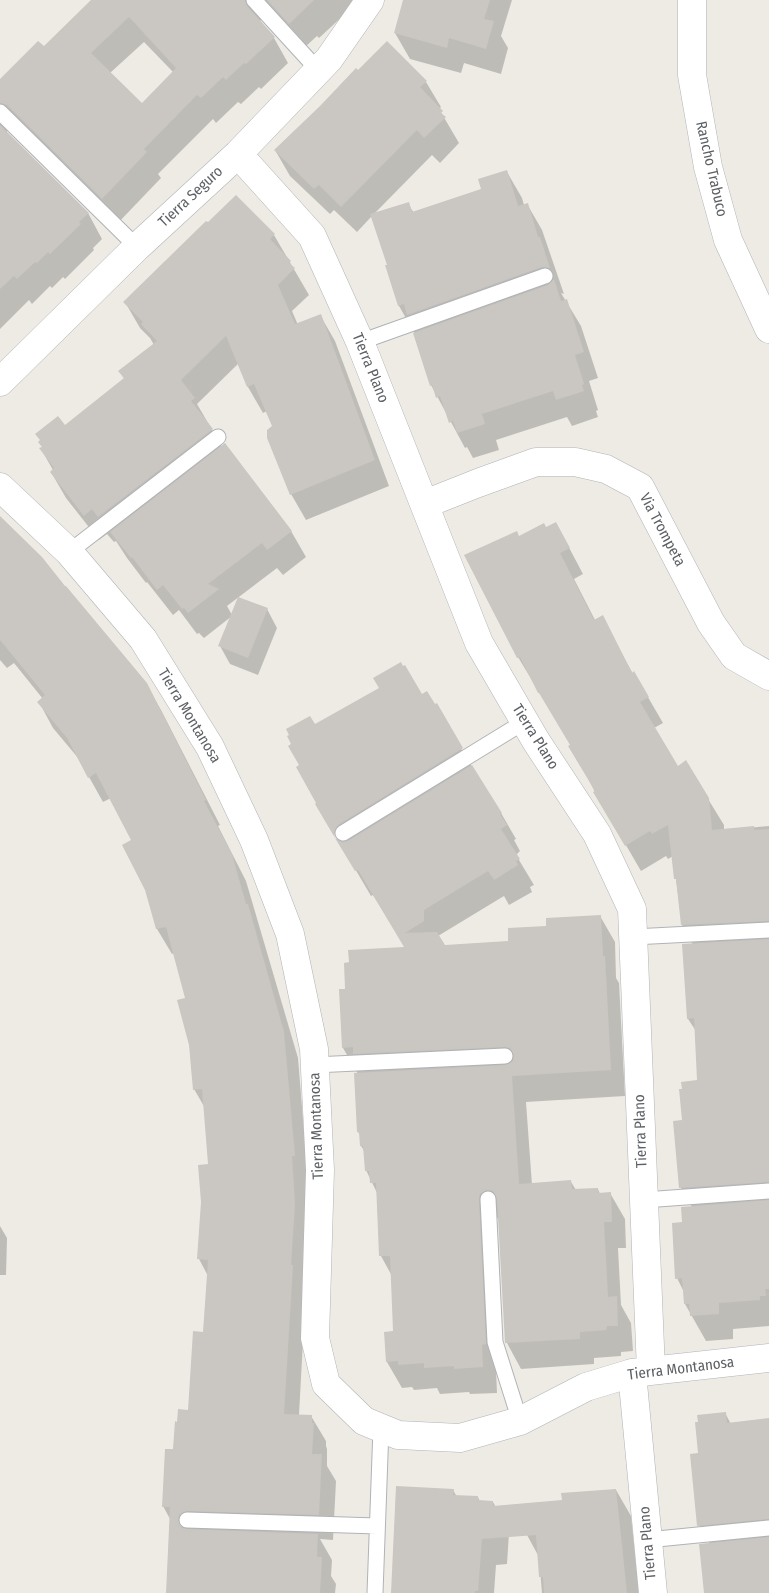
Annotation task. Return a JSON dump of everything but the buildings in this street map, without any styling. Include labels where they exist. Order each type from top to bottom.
[{"type":"street","name":"Tierra Seguro","points":[[0,382],[137,247],[238,154],[329,59],[370,0]]},
{"type":"street","name":"Rancho Trabuco","points":[[692,0],[692,75],[708,167],[728,240],[769,329]]},
{"type":"street","name":"Tierra Plano","points":[[238,154],[312,236],[360,342],[479,643],[524,722],[597,834],[632,909],[644,1200],[642,1372],[647,1540],[653,1593]]},
{"type":"street","name":"Via Trompeta","points":[[425,504],[536,462],[575,462],[606,470],[640,488],[711,623],[734,656],[769,676]]},
{"type":"street","name":"Tierra Montanosa","points":[[0,487],[69,552],[143,639],[210,747],[254,840],[290,934],[314,1049],[320,1170],[315,1338],[326,1384],[364,1421],[398,1435],[460,1438],[520,1421],[586,1387],[642,1372],[769,1358]]},
{"type":"lane","points":[[254,0],[318,70]]},
{"type":"lane","points":[[0,112],[137,247]]},
{"type":"lane","points":[[360,342],[545,276]]},
{"type":"lane","points":[[69,552],[218,437]]},
{"type":"lane","points":[[344,833],[524,722]]},
{"type":"lane","points":[[633,938],[769,930]]},
{"type":"lane","points":[[314,1065],[505,1056]]},
{"type":"lane","points":[[644,1200],[769,1191]]},
{"type":"lane","points":[[488,1199],[495,1342],[520,1421]]},
{"type":"lane","points":[[375,1593],[381,1428]]},
{"type":"lane","points":[[187,1520],[377,1526]]},
{"type":"lane","points":[[647,1540],[769,1528]]}]
